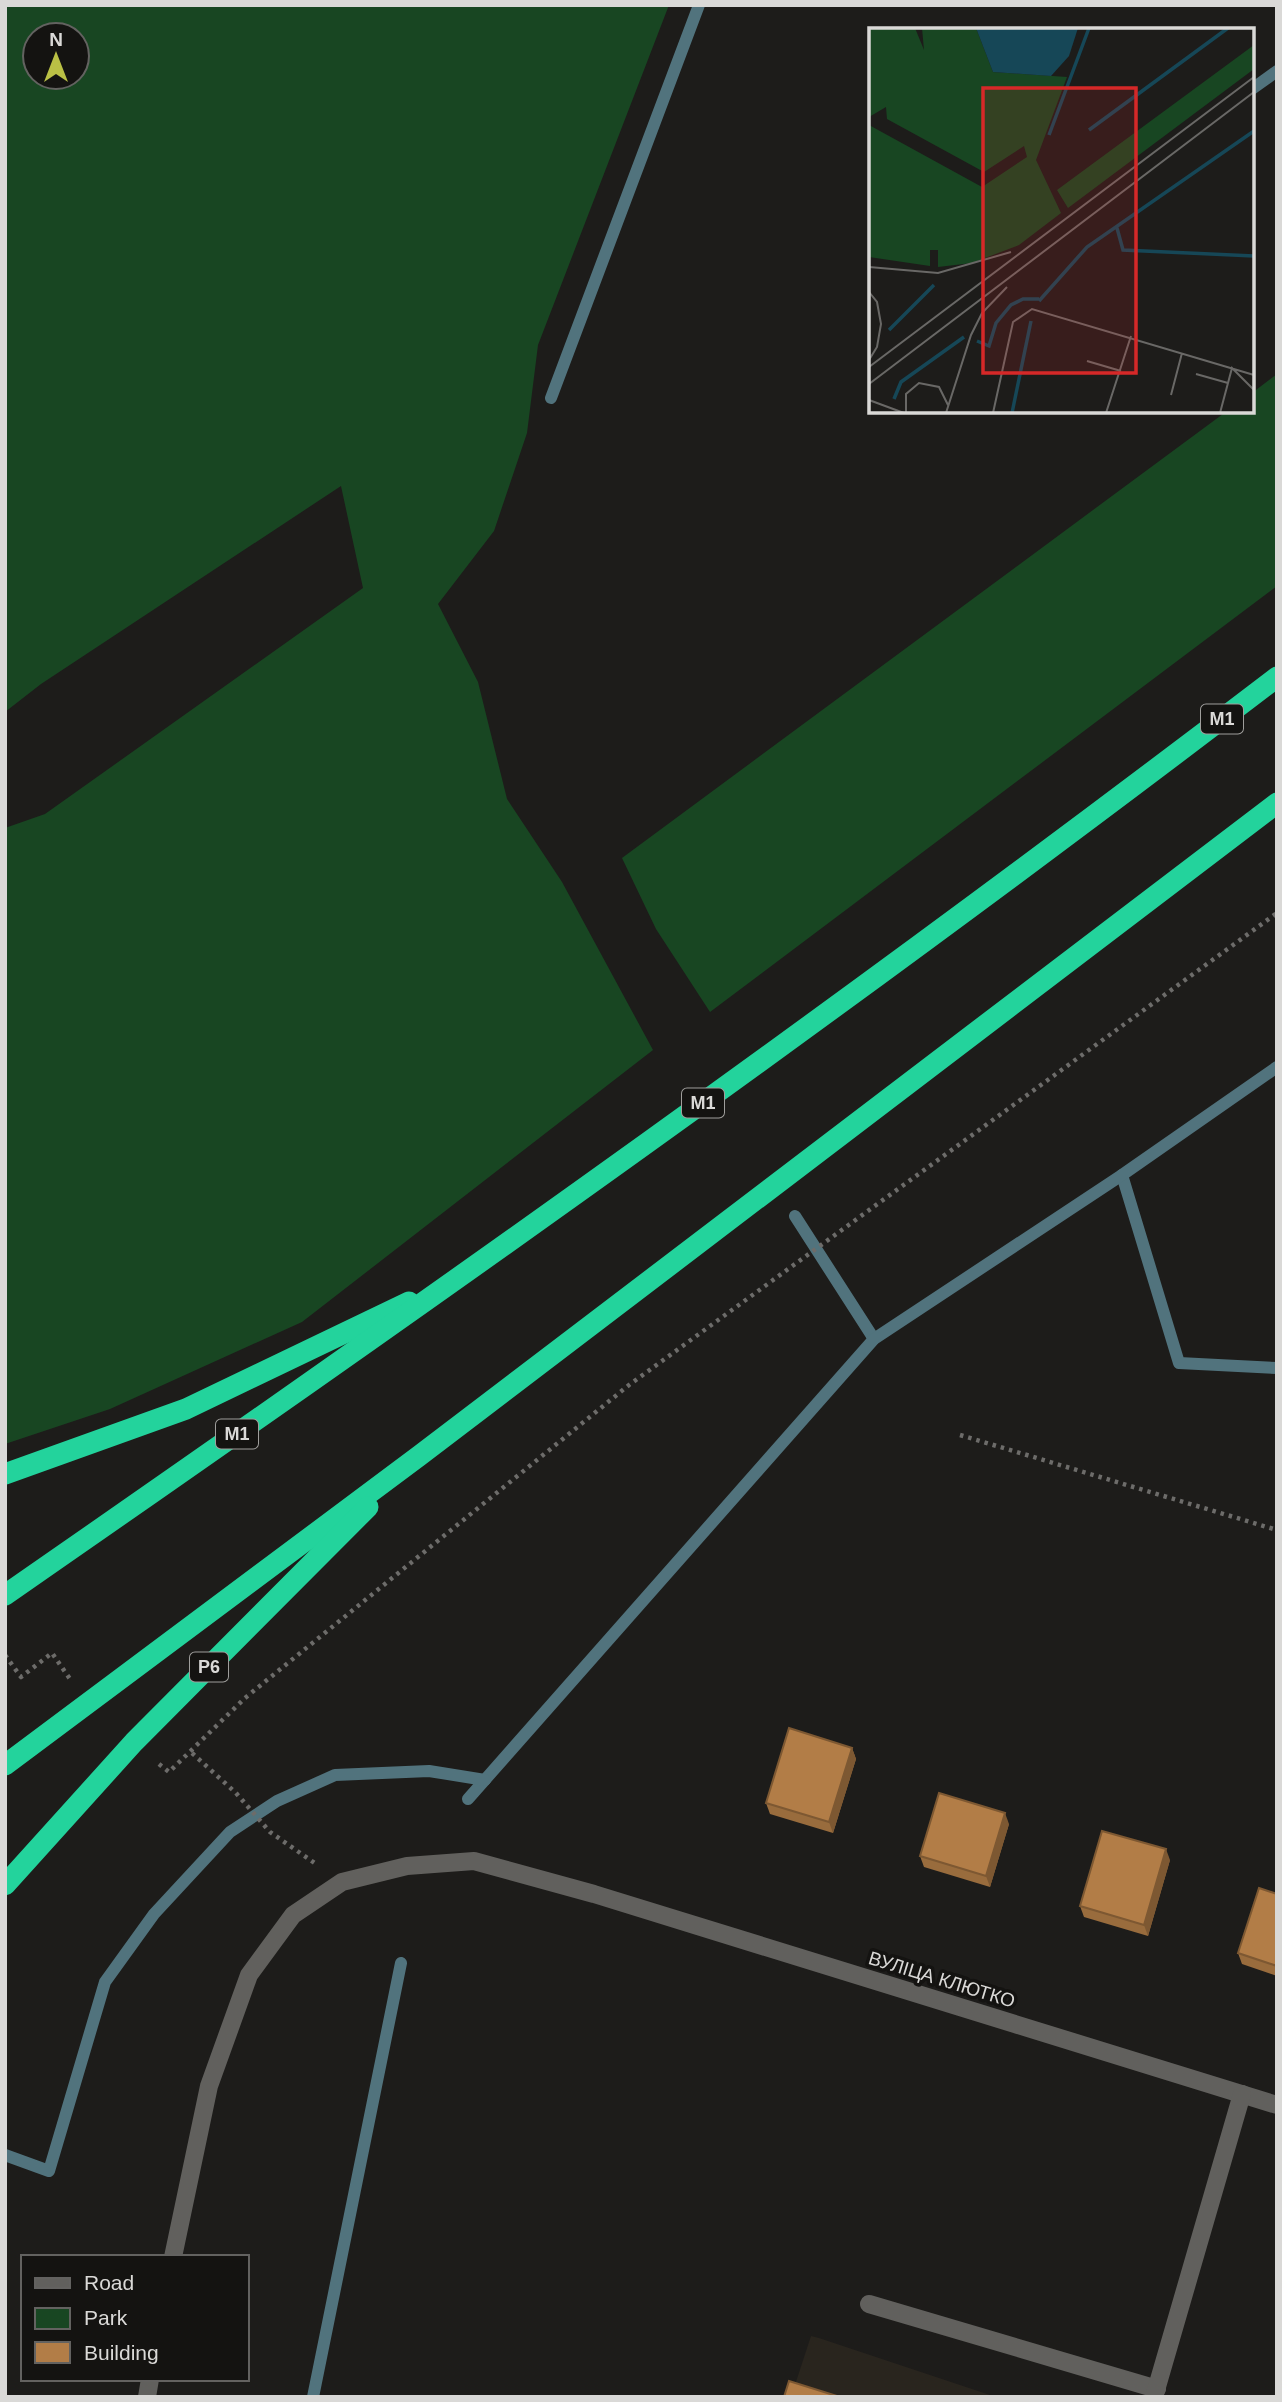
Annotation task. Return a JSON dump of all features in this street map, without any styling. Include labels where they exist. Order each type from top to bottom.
[{"type":"highway","name":"М1","points":[[5,1595],[468,1273],[939,932],[1277,677]]},
{"type":"highway","points":[[5,1765],[419,1456],[1277,803]]},
{"type":"highway","points":[[5,1474],[186,1409],[468,1273]]},
{"type":"highway","name":"Р6","points":[[5,1885],[134,1742],[419,1456]]},
{"type":"street","name":"ВУЛІЦА КЛЮТКО","points":[[342,1882],[407,1866],[474,1861],[594,1894],[1277,2105]]},
{"type":"street","points":[[173,2255],[209,2086],[249,1975],[293,1915],[342,1882]]},
{"type":"street","points":[[869,2304],[1155,2393],[1242,2094]]},
{"type":"path","points":[[134,1742],[169,1772],[192,1753],[244,1698],[618,1393],[1277,913]]},
{"type":"path","points":[[960,1434],[1277,1530]]},
{"type":"path","points":[[192,1753],[236,1793],[270,1832],[342,1882]]},
{"type":"shaded area","points":[[811,2336],[819,2338],[996,2397],[791,2397]]},
{"type":"green space","points":[[5,5],[669,5],[538,345],[527,433],[494,531],[438,604],[478,682],[507,799],[562,882],[653,1050],[302,1322],[110,1409],[5,1444],[5,828],[45,814],[363,588],[341,486],[41,684],[5,712]]},
{"type":"green space","points":[[1277,374],[1277,586],[710,1012],[656,929],[622,858],[1224,413],[1254,413],[1254,391]]},
{"type":"building","points":[[789,1728],[852,1748],[829,1822],[766,1803]]},
{"type":"building","points":[[939,1793],[1005,1813],[986,1876],[920,1856]]},
{"type":"building","points":[[1102,1831],[1166,1849],[1144,1925],[1080,1906]]},
{"type":"building","points":[[1259,1888],[1277,1894],[1277,1966],[1238,1953]]},
{"type":"building","points":[[789,2381],[840,2397],[784,2397]]},
{"type":"waterway","points":[[551,398],[699,5]]},
{"type":"waterway","points":[[1254,88],[1277,71]]},
{"type":"waterway","points":[[468,1799],[874,1339],[1122,1175],[1277,1067]]},
{"type":"waterway","points":[[1122,1175],[1179,1363],[1277,1368]]},
{"type":"waterway","points":[[795,1216],[874,1339]]},
{"type":"waterway","points":[[5,2155],[49,2171],[105,1982],[154,1914],[230,1832],[277,1801],[335,1775],[429,1771],[485,1780]]},
{"type":"waterway","points":[[313,2397],[401,1963]]}]
